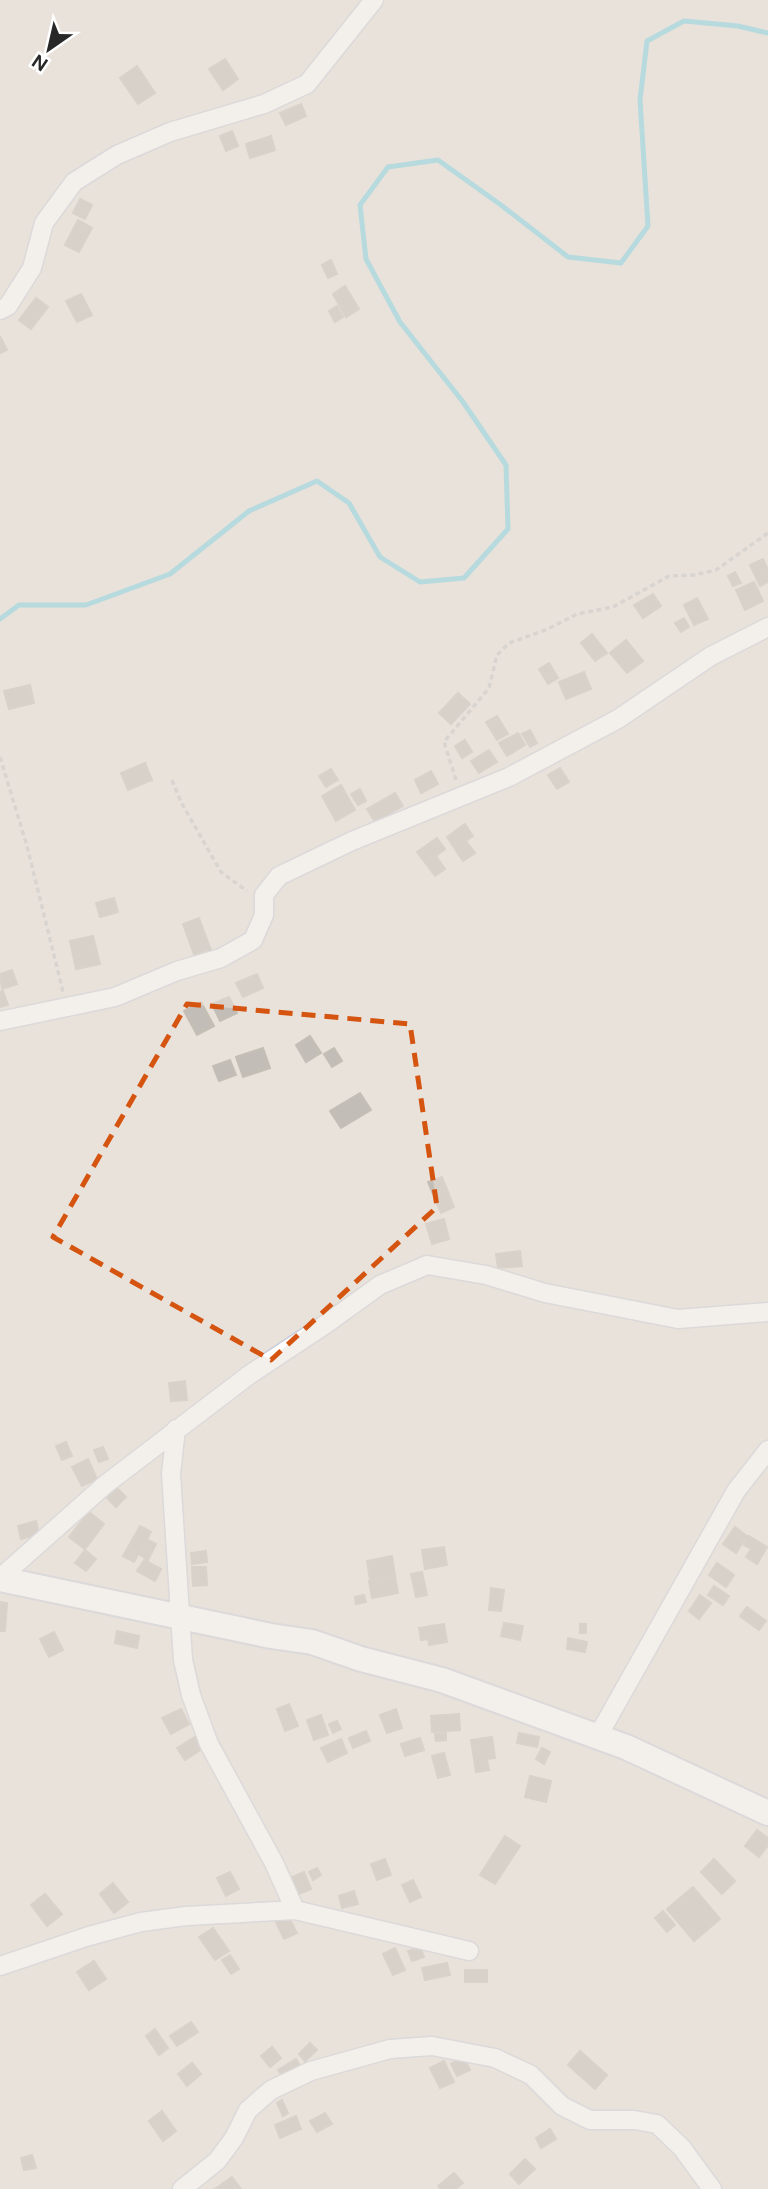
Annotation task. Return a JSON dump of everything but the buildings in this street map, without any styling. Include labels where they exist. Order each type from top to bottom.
[{"type":"main road","points":[[0,1578],[312,1642],[361,1659],[442,1680],[626,1746],[768,1813]]},
{"type":"street","points":[[0,310],[8,306],[32,268],[44,223],[74,182],[117,155],[170,132],[264,104],[307,84],[374,0]]},
{"type":"street","points":[[0,1021],[115,997],[177,971],[221,958],[254,940],[264,915],[264,895],[279,876],[352,841],[509,777],[666,689],[711,656],[768,627]]},
{"type":"street","points":[[0,1578],[106,1484],[249,1375],[380,1285],[427,1265],[486,1275],[545,1293],[678,1319],[768,1312]]},
{"type":"street","points":[[176,1429],[171,1474],[183,1660],[191,1695],[209,1744],[274,1863],[295,1910]]},
{"type":"street","points":[[598,1736],[736,1491],[768,1450]]},
{"type":"street","points":[[0,1966],[89,1936],[141,1922],[186,1916],[295,1910],[469,1951]]},
{"type":"street","points":[[181,2189],[218,2161],[234,2138],[248,2110],[271,2090],[311,2071],[390,2049],[432,2046],[495,2058],[531,2076],[562,2106],[590,2120],[634,2120],[657,2124],[682,2148],[712,2189]]},
{"type":"path","points":[[460,796],[444,742],[489,688],[497,655],[509,643],[548,629],[577,614],[613,607],[669,576],[694,575],[716,570],[768,533]]},
{"type":"path","points":[[0,757],[27,846],[66,1008]]},
{"type":"path","points":[[172,780],[181,803],[221,872],[248,891],[264,915]]},
{"type":"highlighted area","points":[[187,1004],[410,1024],[437,1207],[271,1360],[53,1237]]},
{"type":"waterway","points":[[0,619],[19,605],[86,605],[170,574],[249,511],[317,481],[349,503],[380,557],[420,582],[464,578],[508,529],[506,465],[463,402],[400,322],[366,259],[360,205],[388,167],[438,160],[568,257],[621,263],[648,226],[640,100],[647,41],[684,21],[738,26],[768,33]]}]
